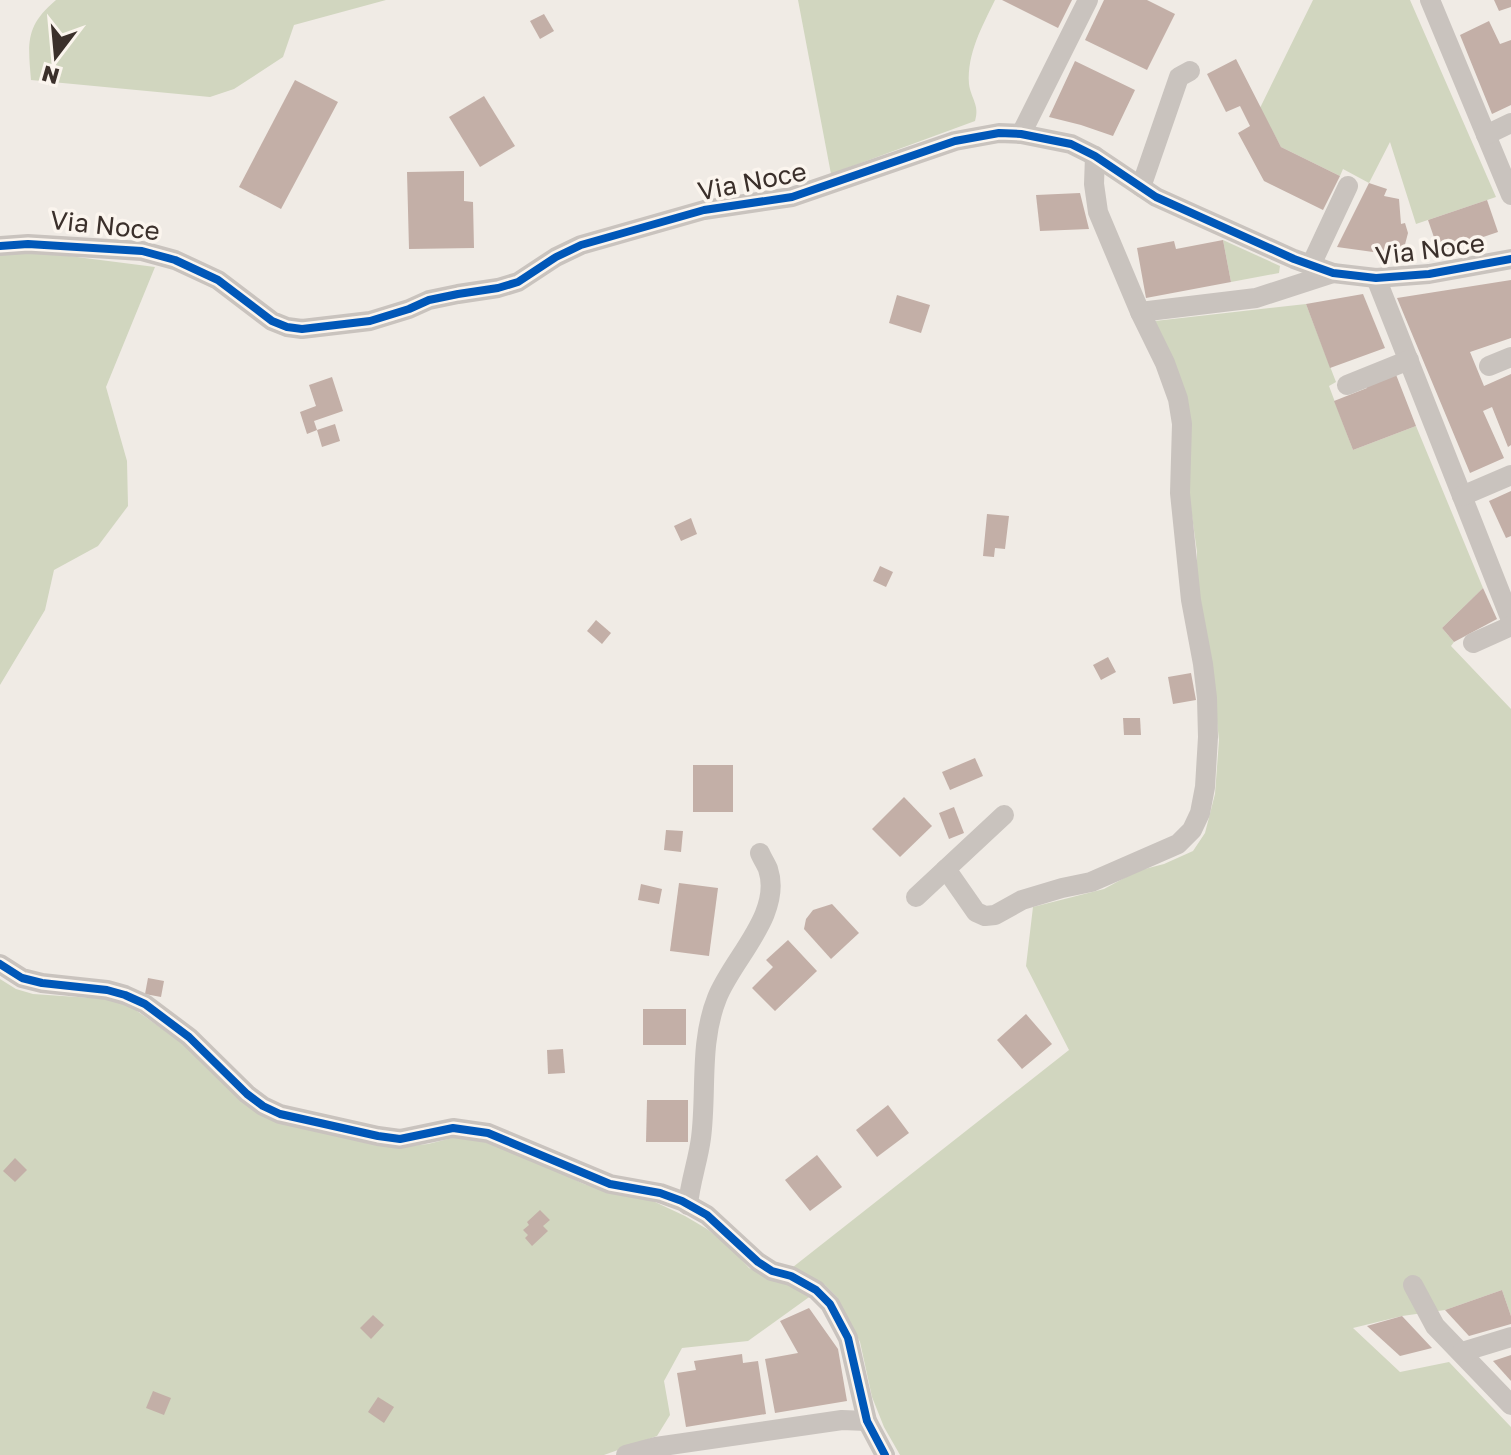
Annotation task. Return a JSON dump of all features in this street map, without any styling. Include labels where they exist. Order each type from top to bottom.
[{"type":"street","points":[[1021,134],[1088,0]]},
{"type":"street","points":[[1430,0],[1511,195]]},
{"type":"street","points":[[1141,187],[1179,77],[1190,71]]},
{"type":"street","points":[[1486,135],[1511,123]]},
{"type":"street","name":"Via Noce","points":[[0,246],[28,244],[142,251],[175,260],[218,280],[272,321],[302,329],[370,321],[429,300],[498,288],[518,282],[581,245],[704,210],[792,197],[955,141],[999,133],[1071,144],[1095,156],[1156,197],[1333,273],[1376,278],[1429,274],[1511,259]]},
{"type":"street","points":[[946,869],[976,912],[985,916],[995,915],[1022,900],[1091,882],[1178,844],[1192,830],[1200,813],[1205,787],[1207,698],[1191,600],[1180,493],[1182,424],[1178,399],[1165,363],[1098,212],[1094,184],[1095,156]]},
{"type":"street","points":[[1311,265],[1348,186]]},
{"type":"street","points":[[1140,312],[1256,298],[1333,273]]},
{"type":"street","points":[[1376,278],[1511,623],[1473,643]]},
{"type":"street","points":[[1489,366],[1511,357]]},
{"type":"street","points":[[1347,385],[1409,360]]},
{"type":"street","points":[[1462,496],[1511,475]]},
{"type":"street","points":[[916,897],[1004,815]]},
{"type":"street","points":[[688,1205],[702,1136],[705,1049],[713,1011],[717,997],[769,902],[771,885],[760,853]]},
{"type":"street","points":[[0,964],[22,978],[107,990],[145,1004],[189,1037],[247,1094],[280,1114],[400,1139],[453,1128],[488,1133],[610,1184],[660,1193],[707,1215],[758,1262],[816,1290],[830,1304],[848,1338],[867,1421],[885,1455]]},
{"type":"street","points":[[1413,1285],[1435,1326],[1511,1405]]},
{"type":"street","points":[[1462,1352],[1511,1337]]},
{"type":"street","points":[[626,1455],[656,1447],[842,1420],[867,1421]]},
{"type":"green space","points":[[56,0],[386,0],[294,25],[283,57],[234,89],[210,97],[31,80],[31,36],[39,18]]},
{"type":"green space","points":[[798,0],[995,0],[976,40],[970,62],[969,84],[976,106],[975,121],[831,174]]},
{"type":"green space","points":[[1313,0],[1410,0],[1496,197],[1416,224],[1390,142],[1369,183],[1343,169],[1340,176],[1281,147],[1260,108]]},
{"type":"green space","points":[[1223,240],[1280,266],[1279,273],[1231,282]]},
{"type":"green space","points":[[38,252],[155,267],[106,387],[127,461],[128,506],[98,546],[54,570],[45,610],[0,685],[0,253]]},
{"type":"green space","points":[[1306,304],[1336,382],[1329,386],[1353,450],[1416,426],[1483,588],[1442,628],[1454,642],[1451,646],[1511,709],[1511,1316],[1502,1290],[1445,1310],[1353,1328],[1400,1372],[1449,1362],[1511,1427],[1511,1455],[900,1455],[872,1397],[860,1342],[837,1297],[825,1285],[793,1267],[1069,1050],[1026,966],[1033,907],[1104,889],[1137,871],[1164,864],[1193,851],[1205,833],[1215,794],[1219,740],[1210,657],[1197,603],[1197,552],[1187,480],[1155,321]]},
{"type":"green space","points":[[0,979],[16,989],[33,994],[107,999],[130,1006],[185,1045],[242,1101],[400,1147],[470,1137],[509,1149],[584,1184],[653,1201],[707,1229],[730,1247],[749,1268],[812,1295],[748,1341],[682,1348],[664,1381],[670,1415],[657,1436],[604,1455],[0,1455]]},
{"type":"building","points":[[1002,0],[1072,0],[1058,28]]},
{"type":"building","points":[[1104,0],[1147,0],[1175,14],[1147,70],[1085,40]]},
{"type":"building","points":[[1494,0],[1511,0],[1511,7],[1499,11]]},
{"type":"building","points":[[544,14],[554,31],[540,39],[530,21]]},
{"type":"building","points":[[1489,21],[1500,44],[1511,40],[1511,105],[1492,114],[1460,35]]},
{"type":"building","points":[[1236,59],[1281,147],[1340,176],[1323,210],[1264,181],[1238,133],[1250,126],[1240,106],[1226,112],[1207,74]]},
{"type":"building","points":[[1075,61],[1135,90],[1113,136],[1049,117]]},
{"type":"building","points":[[295,80],[338,102],[281,209],[239,187]]},
{"type":"building","points":[[484,96],[515,146],[480,167],[449,117]]},
{"type":"building","points":[[464,171],[464,201],[473,202],[474,248],[409,249],[407,172]]},
{"type":"building","points":[[1369,183],[1387,189],[1384,196],[1399,199],[1401,224],[1405,223],[1408,233],[1402,256],[1337,247]]},
{"type":"building","points":[[1080,193],[1089,229],[1040,231],[1036,195]]},
{"type":"building","points":[[1487,200],[1498,232],[1439,252],[1428,220]]},
{"type":"building","points":[[1223,240],[1231,282],[1146,298],[1137,248],[1174,241],[1176,249]]},
{"type":"building","points":[[1511,280],[1511,338],[1470,352],[1484,386],[1511,374],[1511,445],[1508,447],[1492,407],[1483,411],[1504,458],[1470,473],[1397,298]]},
{"type":"building","points":[[1363,294],[1385,348],[1330,368],[1306,304]]},
{"type":"building","points":[[897,295],[930,305],[921,333],[889,323]]},
{"type":"building","points":[[1395,372],[1416,426],[1353,450],[1334,401],[1367,388],[1366,383]]},
{"type":"building","points":[[332,377],[343,411],[314,421],[317,430],[307,434],[300,412],[316,406],[309,385]]},
{"type":"building","points":[[335,424],[340,441],[322,447],[317,430]]},
{"type":"building","points":[[1511,491],[1511,536],[1506,538],[1489,501]]},
{"type":"building","points":[[987,514],[1009,516],[1005,549],[995,548],[994,557],[983,556]]},
{"type":"building","points":[[691,518],[697,534],[681,541],[674,526]]},
{"type":"building","points":[[880,566],[893,572],[886,587],[873,581]]},
{"type":"building","points":[[1483,588],[1497,619],[1454,642],[1442,628]]},
{"type":"building","points":[[596,620],[611,633],[602,644],[587,631]]},
{"type":"building","points":[[1108,657],[1116,672],[1101,680],[1093,665]]},
{"type":"building","points":[[1191,673],[1196,700],[1173,704],[1168,677]]},
{"type":"building","points":[[1123,718],[1140,718],[1141,735],[1124,735]]},
{"type":"building","points":[[975,758],[983,776],[950,790],[942,772]]},
{"type":"building","points":[[693,765],[733,765],[733,812],[693,812]]},
{"type":"building","points":[[904,797],[932,826],[900,857],[872,829]]},
{"type":"building","points":[[954,807],[964,833],[949,839],[939,813]]},
{"type":"building","points":[[666,830],[683,831],[681,852],[664,850]]},
{"type":"building","points":[[679,883],[718,888],[709,956],[670,951]]},
{"type":"building","points":[[641,884],[662,889],[659,904],[638,900]]},
{"type":"building","points":[[832,904],[859,933],[831,959],[804,929],[806,919],[813,910]]},
{"type":"building","points":[[788,940],[817,971],[775,1011],[752,988],[773,967],[766,960]]},
{"type":"building","points":[[148,978],[164,981],[161,997],[145,994]]},
{"type":"building","points":[[643,1009],[686,1009],[686,1045],[643,1045]]},
{"type":"building","points":[[1026,1014],[1052,1044],[1022,1069],[997,1040]]},
{"type":"building","points":[[563,1049],[565,1073],[548,1074],[547,1050]]},
{"type":"building","points":[[647,1100],[688,1100],[688,1142],[646,1142]]},
{"type":"building","points":[[888,1105],[909,1133],[877,1157],[856,1130]]},
{"type":"building","points":[[817,1155],[842,1187],[810,1211],[785,1180]]},
{"type":"building","points":[[15,1158],[27,1170],[15,1182],[3,1171]]},
{"type":"building","points":[[540,1210],[550,1220],[543,1226],[548,1231],[532,1246],[523,1230]]},
{"type":"building","points":[[1502,1290],[1511,1324],[1469,1336],[1445,1310]]},
{"type":"building","points":[[809,1308],[838,1349],[847,1401],[775,1413],[765,1359],[798,1353],[780,1321]]},
{"type":"building","points":[[373,1315],[384,1325],[371,1339],[360,1328]]},
{"type":"building","points":[[1402,1316],[1432,1348],[1400,1356],[1367,1326]]},
{"type":"building","points":[[742,1354],[743,1363],[758,1361],[766,1414],[686,1427],[677,1373],[696,1370],[694,1361]]},
{"type":"building","points":[[1511,1355],[1511,1381],[1493,1361]]},
{"type":"building","points":[[153,1391],[171,1398],[164,1415],[146,1408]]},
{"type":"building","points":[[378,1397],[394,1407],[384,1423],[368,1412]]},
{"type":"cycle path","points":[[0,246],[28,244],[142,251],[175,260],[218,280],[272,321],[302,329],[370,321],[429,300],[498,288],[518,282],[581,245],[704,210],[792,197],[955,141],[999,133],[1071,144],[1095,156],[1156,197],[1294,259],[1333,273],[1376,278],[1429,274],[1511,259]]},
{"type":"cycle path","points":[[0,964],[22,978],[107,990],[145,1004],[189,1037],[247,1094],[280,1114],[400,1139],[453,1128],[488,1133],[610,1184],[660,1193],[682,1201],[707,1215],[758,1262],[816,1290],[830,1304],[848,1338],[867,1421],[885,1455]]}]
